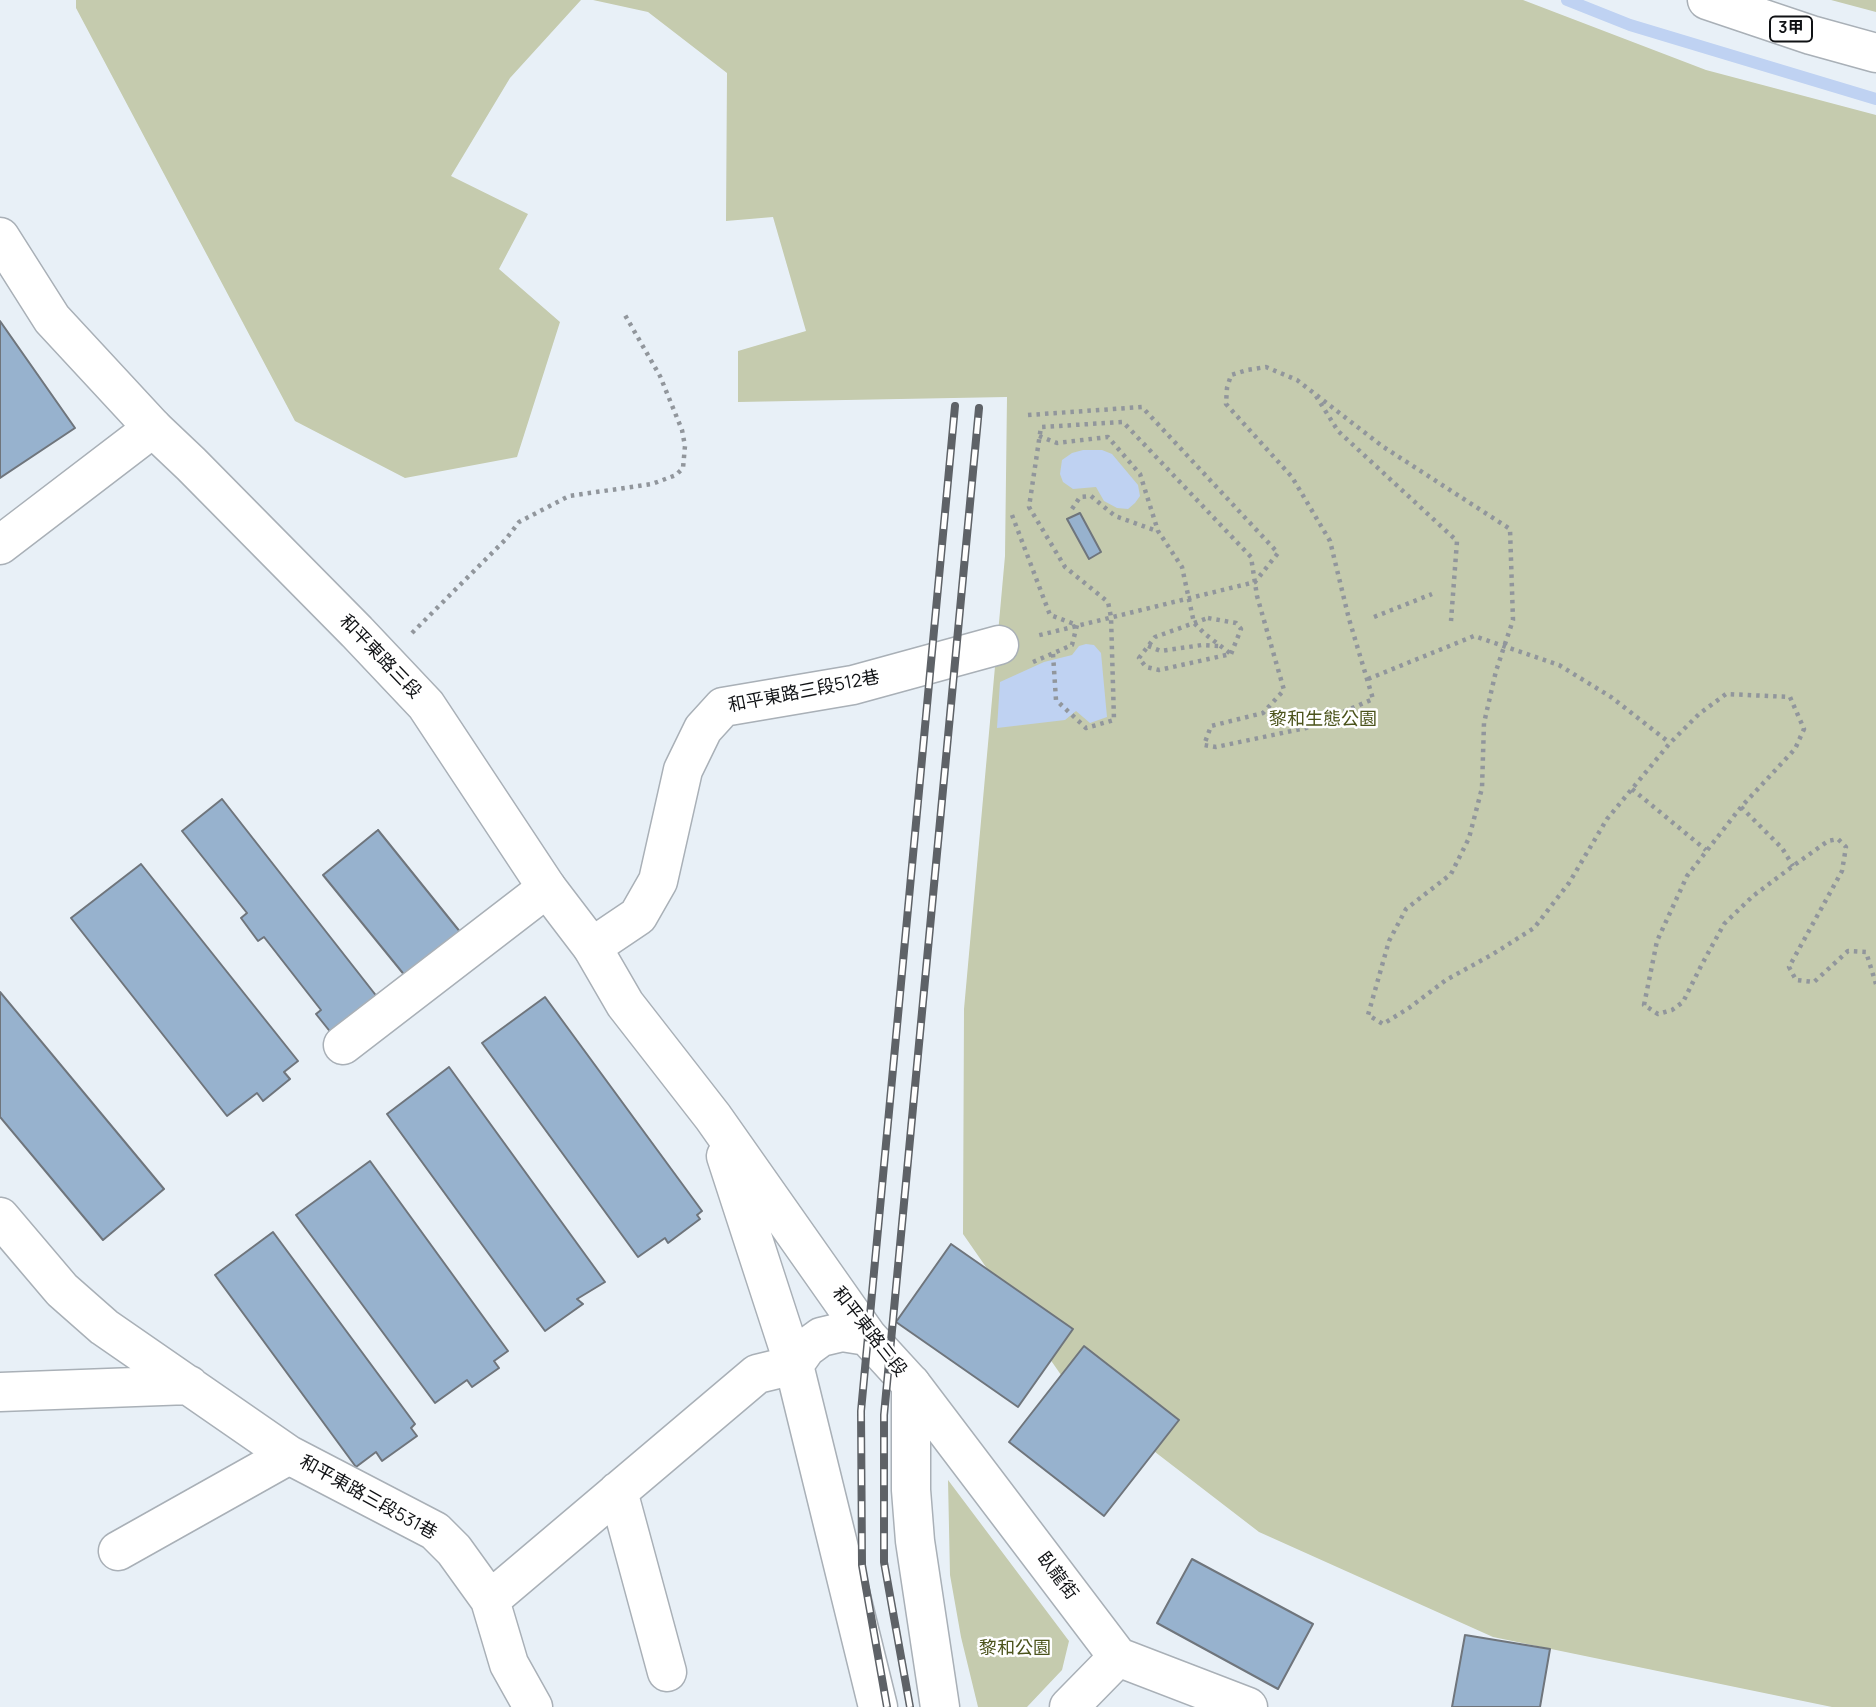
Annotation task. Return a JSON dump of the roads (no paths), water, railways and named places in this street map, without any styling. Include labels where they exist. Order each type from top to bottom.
[{"type":"main road","name":"3甲","points":[[1707,0],[1811,35],[1876,52]]},
{"type":"main road","name":"和平東路三段","points":[[0,237],[52,319],[153,428],[426,705],[547,888],[592,947],[625,1004],[713,1117],[867,1336],[911,1384],[911,1490],[915,1541],[940,1707]]},
{"type":"main road","points":[[0,545],[153,428]]},
{"type":"main road","name":"和平東路三段512巷","points":[[592,947],[638,916],[658,881],[682,771],[703,729],[723,707],[853,685],[999,645]]},
{"type":"main road","points":[[343,1045],[547,888]]},
{"type":"main road","name":"和平東路三段","points":[[713,1117],[794,1364],[878,1707]]},
{"type":"main road","name":"和平東路三段531巷","points":[[0,1217],[62,1290],[104,1327],[289,1455],[435,1531],[454,1550],[489,1600],[509,1664],[533,1707]]},
{"type":"main road","points":[[489,1600],[757,1374],[794,1364],[806,1348],[821,1337],[842,1332],[867,1336]]},
{"type":"main road","name":"臥龍街","points":[[911,1384],[1118,1657]]},
{"type":"main road","points":[[0,1392],[189,1385]]},
{"type":"main road","points":[[118,1551],[289,1455]]},
{"type":"main road","points":[[618,1491],[667,1672]]},
{"type":"main road","points":[[1069,1707],[1118,1657],[1248,1707]]},
{"type":"water","points":[[1083,450],[1102,450],[1112,454],[1138,485],[1140,496],[1135,503],[1128,509],[1117,508],[1104,501],[1096,487],[1073,489],[1063,482],[1060,474],[1062,460]]},
{"type":"water","points":[[1094,645],[1101,653],[1107,717],[1090,723],[1076,711],[1065,720],[997,728],[1000,682],[1044,662],[1072,655],[1079,646]]},
{"type":"waterway","points":[[1567,0],[1630,25],[1876,99]]},
{"type":"railway","points":[[887,1707],[862,1565],[861,1411],[955,406]]},
{"type":"railway","points":[[910,1707],[884,1562],[884,1415],[979,408]]},
{"type":"park label","name":"黎和生態公園","points":[[1323,720]]},
{"type":"park label","name":"黎和公園","points":[[1015,1649]]}]
